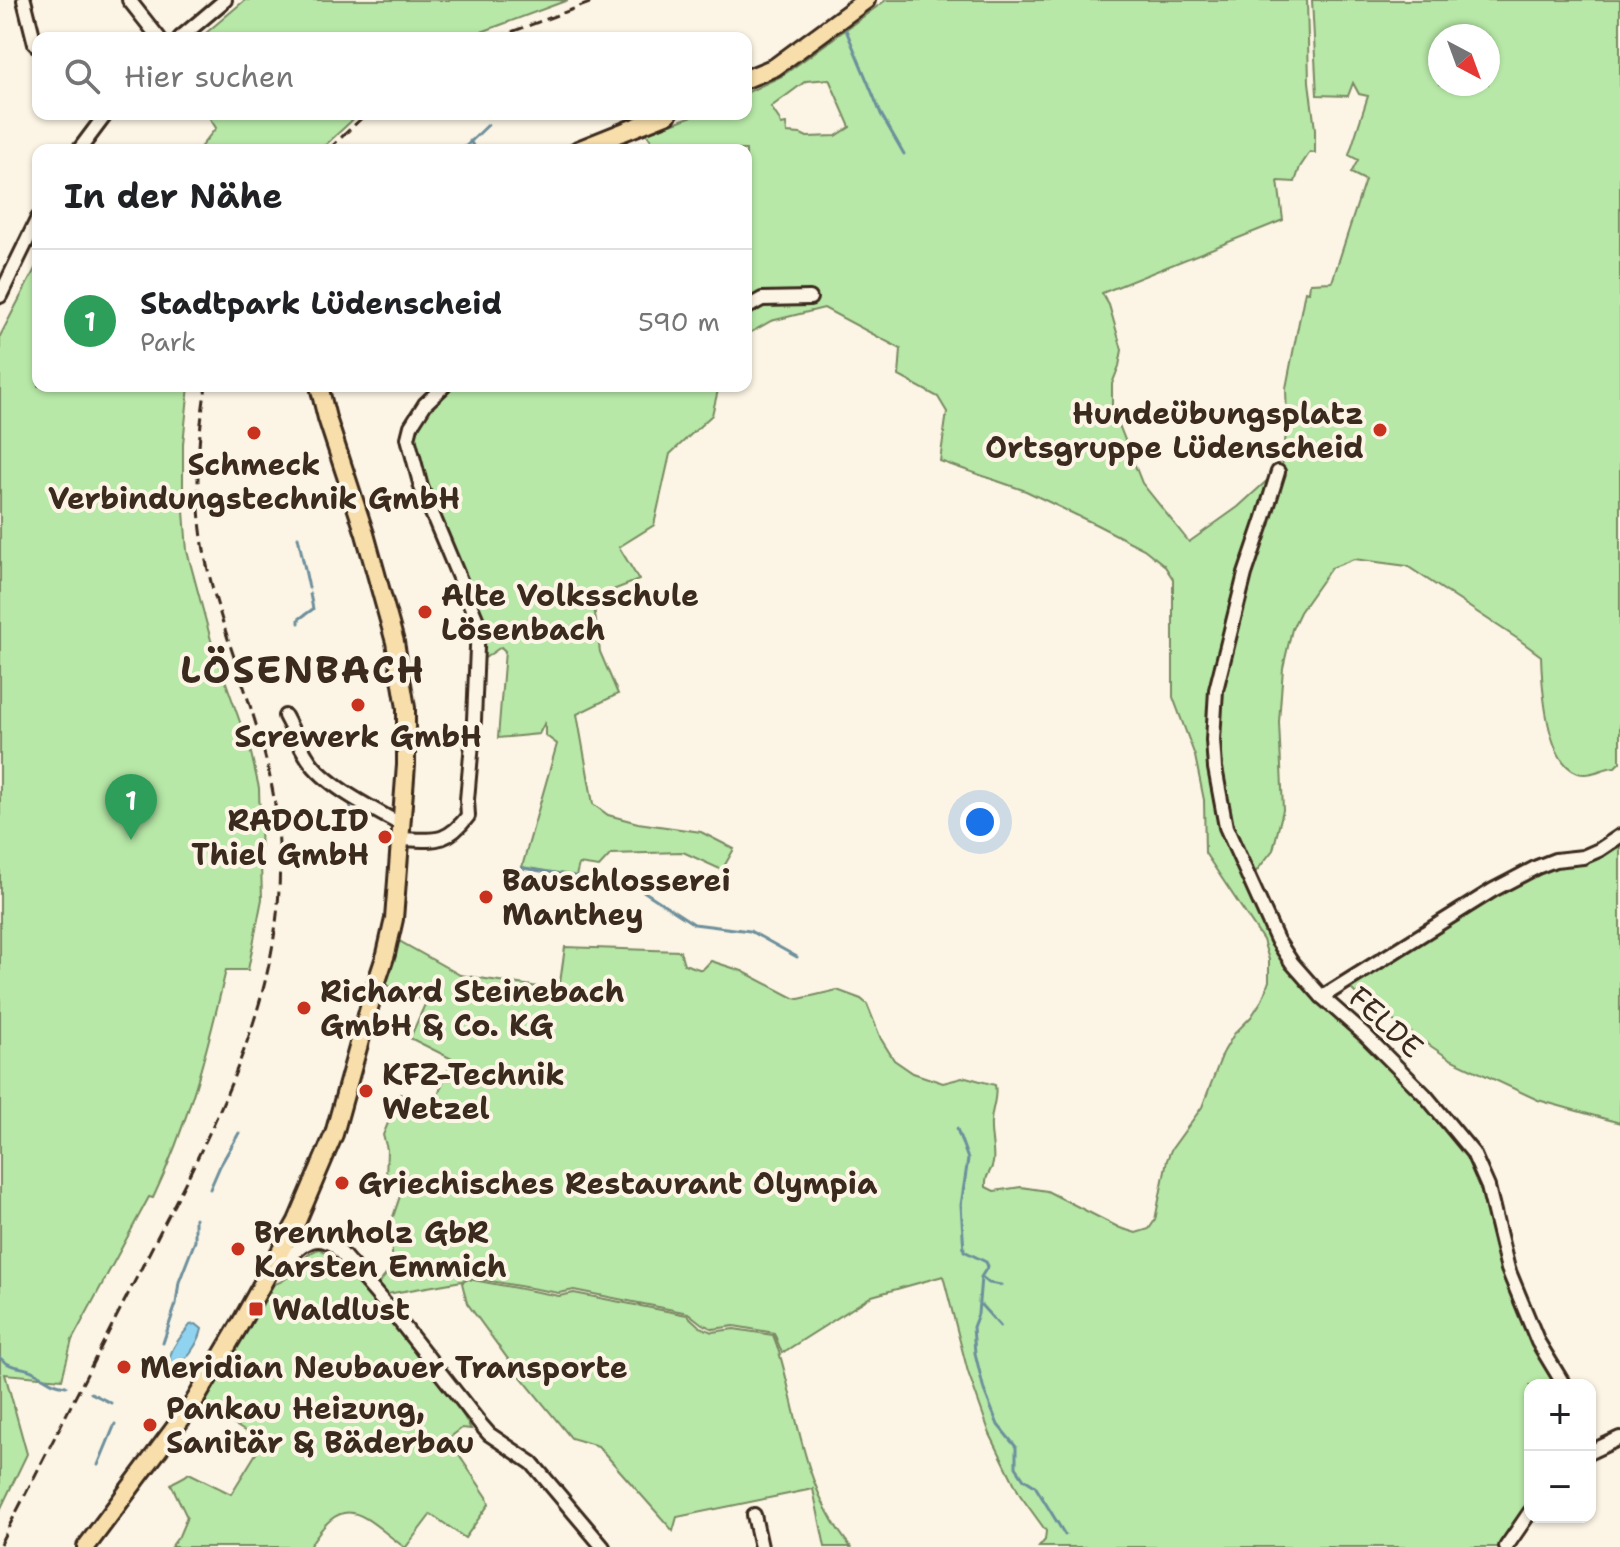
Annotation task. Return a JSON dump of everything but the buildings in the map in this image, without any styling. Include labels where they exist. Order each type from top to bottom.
[{"type":"main road","points":[[752,77],[775,67],[866,0]]},
{"type":"main road","points":[[593,144],[653,120]]},
{"type":"main road","points":[[86,1547],[194,1402],[297,1221],[338,1121],[394,919],[406,765],[406,708],[395,642],[320,392]]},
{"type":"street","points":[[24,0],[32,32]]},
{"type":"street","points":[[129,0],[154,32]]},
{"type":"street","points":[[187,32],[225,0]]},
{"type":"street","points":[[84,144],[102,120]]},
{"type":"street","points":[[0,296],[32,230]]},
{"type":"street","points":[[752,305],[762,299],[810,298]]},
{"type":"street","points":[[285,716],[310,762],[322,776],[378,812],[402,832],[429,841],[441,840],[454,832],[468,816],[478,623],[421,487],[408,438],[411,426],[425,404],[438,392]]},
{"type":"street","points":[[1278,472],[1245,574],[1216,690],[1215,768],[1226,827],[1277,940],[1292,963],[1322,997]]},
{"type":"street","name":"FELDE","points":[[1560,1379],[1538,1342],[1508,1269],[1488,1187],[1473,1153],[1431,1102],[1365,1035],[1322,997],[1493,890],[1555,860],[1583,857],[1620,836]]},
{"type":"street","points":[[278,1255],[289,1258],[311,1240],[327,1241],[336,1247],[408,1331],[482,1426],[532,1463],[603,1547]]},
{"type":"street","points":[[1592,1451],[1620,1438]]},
{"type":"street","points":[[754,1515],[761,1547]]},
{"type":"street","points":[[1506,1547],[1524,1521]]},
{"type":"green space","points":[[245,0],[568,0],[481,32],[207,32]]},
{"type":"green space","points":[[886,0],[1307,0],[1315,153],[1310,152],[1295,182],[1278,181],[1283,220],[1102,293],[1109,305],[1122,350],[1112,384],[1112,407],[1142,483],[1189,542],[1238,507],[1282,467],[1287,425],[1286,388],[1305,291],[1309,292],[1310,283],[1332,282],[1365,180],[1351,173],[1358,160],[1349,155],[1368,96],[1359,94],[1353,83],[1348,96],[1317,95],[1312,0],[1620,0],[1620,762],[1615,767],[1587,774],[1578,773],[1567,766],[1552,739],[1541,656],[1407,566],[1354,559],[1331,568],[1300,612],[1292,629],[1283,668],[1279,722],[1283,810],[1273,850],[1251,878],[1275,941],[1410,1084],[1479,1168],[1500,1255],[1558,1379],[1524,1379],[1524,1514],[1501,1547],[1039,1547],[1045,1540],[1046,1531],[1020,1495],[990,1434],[968,1372],[943,1276],[872,1296],[782,1353],[774,1333],[734,1326],[713,1329],[688,1313],[574,1290],[559,1293],[468,1277],[462,1281],[387,1294],[376,1287],[393,1266],[390,1226],[403,1187],[386,1180],[387,1149],[383,1135],[400,1094],[433,1108],[452,1059],[410,1038],[426,1002],[384,984],[399,941],[460,975],[559,990],[565,947],[680,951],[684,964],[702,970],[711,961],[742,971],[794,998],[837,990],[861,999],[867,1004],[881,1039],[894,1060],[913,1073],[943,1083],[966,1077],[995,1085],[991,1118],[993,1159],[986,1187],[994,1191],[1021,1187],[1047,1191],[1136,1233],[1149,1229],[1155,1220],[1171,1150],[1202,1107],[1223,1053],[1234,1034],[1262,1000],[1269,981],[1269,960],[1263,940],[1205,853],[1204,800],[1195,756],[1173,697],[1173,579],[1164,565],[1144,549],[1097,525],[1026,491],[940,461],[947,412],[938,397],[899,376],[901,349],[824,308],[771,321],[752,332],[752,144],[654,144],[646,133],[682,120],[752,120],[752,90],[782,76]],"holes":[[[829,79],[850,127],[836,136],[807,137],[787,133],[786,124],[781,125],[771,107],[806,81]]]},
{"type":"green space","points":[[211,120],[352,120],[326,144],[203,144],[216,128]]},
{"type":"green space","points":[[32,275],[32,392],[188,392],[183,444],[187,551],[211,640],[251,753],[259,788],[262,899],[248,970],[226,970],[196,1086],[177,1143],[153,1198],[149,1197],[72,1340],[62,1379],[5,1374],[27,1454],[0,1510],[0,336]]},
{"type":"green space","points":[[442,392],[718,392],[712,415],[670,454],[654,525],[619,547],[639,580],[610,591],[594,606],[600,652],[618,694],[577,714],[593,804],[608,815],[638,823],[701,832],[734,849],[722,870],[683,852],[611,854],[599,867],[579,864],[576,876],[522,867],[557,744],[545,735],[545,722],[539,734],[498,738],[505,651],[501,647],[479,662],[481,642],[410,437],[413,427]]},
{"type":"green space","points":[[1620,847],[1620,1123],[1538,1100],[1450,1059],[1361,999],[1346,984],[1538,869]]},
{"type":"green space","points":[[320,1249],[361,1287],[455,1403],[471,1429],[462,1428],[448,1439],[489,1504],[465,1538],[431,1514],[406,1547],[365,1518],[344,1513],[333,1518],[309,1547],[171,1547],[187,1517],[171,1484],[189,1473],[231,1494],[263,1442],[203,1406],[274,1284],[287,1277],[313,1251]]},
{"type":"green space","points":[[468,1279],[559,1296],[574,1293],[687,1315],[700,1327],[712,1332],[734,1329],[773,1335],[812,1475],[828,1512],[851,1547],[825,1547],[813,1489],[677,1517],[673,1531],[598,1446],[571,1438],[521,1377],[467,1303],[462,1283]]},
{"type":"water","points":[[196,1324],[202,1329],[198,1340],[187,1358],[173,1372],[171,1353],[190,1325]]},
{"type":"waterway","points":[[846,30],[881,114],[904,154]]},
{"type":"waterway","name":"LÖSENBACH","points":[[468,144],[488,125]]},
{"type":"waterway","name":"LÖSENBACH","points":[[298,537],[309,588]]},
{"type":"waterway","name":"LÖSENBACH","points":[[299,623],[299,619],[313,609],[310,594]]},
{"type":"waterway","name":"LÖSENBACH","points":[[350,801],[352,826]]},
{"type":"waterway","points":[[522,868],[591,879],[590,884],[610,890],[634,885],[694,924],[750,931],[797,957]]},
{"type":"waterway","points":[[957,1129],[968,1159],[961,1205],[964,1251],[988,1266],[981,1277],[978,1314],[973,1327],[975,1353],[984,1390],[998,1425],[1016,1447],[1016,1467],[1024,1479],[1035,1486],[1065,1535]]},
{"type":"waterway","name":"LÖSENBACH","points":[[210,1189],[239,1133]]},
{"type":"waterway","name":"LÖSENBACH","points":[[163,1343],[176,1304],[179,1282],[195,1241],[195,1218]]},
{"type":"waterway","points":[[983,1278],[989,1283],[1001,1285]]},
{"type":"waterway","points":[[981,1305],[1000,1326]]},
{"type":"waterway","points":[[0,1358],[66,1386]]},
{"type":"waterway","points":[[91,1393],[111,1403]]},
{"type":"waterway","name":"LÖSENBACH","points":[[98,1465],[115,1424]]},
{"type":"railway","points":[[511,32],[598,0]]},
{"type":"railway","points":[[334,144],[360,120]]},
{"type":"railway","points":[[0,1544],[218,1113],[240,1062],[271,956],[278,901],[276,809],[261,740],[217,604],[203,547],[198,478],[205,392]]},
{"type":"place","name":"Hundeübungsplatz Ortsgruppe Lüdenscheid","points":[[1380,430]]},
{"type":"place","name":"Schmeck Verbindungstechnik GmbH","points":[[254,433]]},
{"type":"place","name":"Alte Volksschule Lösenbach","points":[[425,612]]},
{"type":"place","name":"Screwerk GmbH","points":[[358,705]]},
{"type":"place","name":"RADOLID Thiel GmbH","points":[[385,837]]},
{"type":"place","name":"Stadtpark Lüdenscheid","points":[[131,840]]},
{"type":"place","name":"Bauschlosserei Manthey","points":[[486,897]]},
{"type":"place","name":"Richard Steinebach GmbH & Co. KG","points":[[304,1008]]},
{"type":"place","name":"KFZ-Technik Wetzel","points":[[366,1091]]},
{"type":"place","name":"Griechisches Restaurant Olympia","points":[[342,1183]]},
{"type":"place","name":"Brennholz GbR Karsten Emmich","points":[[238,1249]]},
{"type":"place","name":"Waldlust","points":[[256,1309]]},
{"type":"place","name":"Meridian Neubauer Transporte","points":[[124,1367]]},
{"type":"place","name":"Pankau Heizung, Sanitär & Bäderbau","points":[[150,1425]]},
{"type":"district","name":"LÖSENBACH","points":[[303,669]]}]
